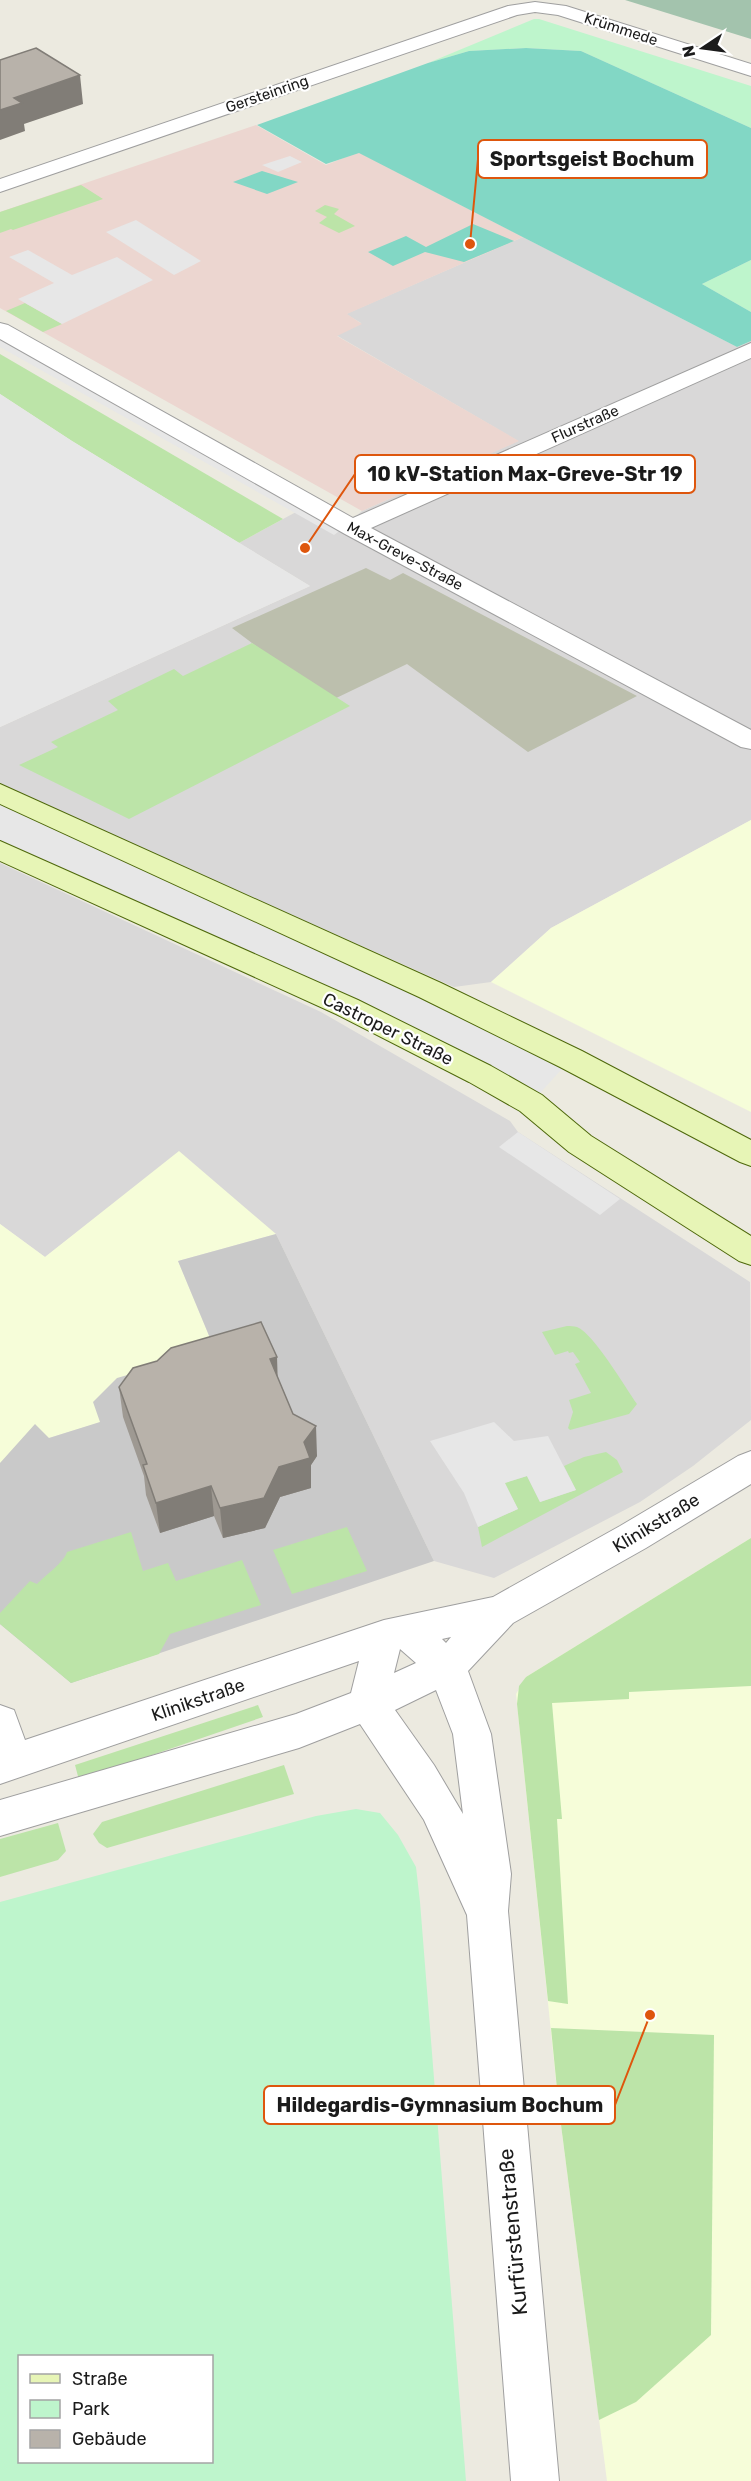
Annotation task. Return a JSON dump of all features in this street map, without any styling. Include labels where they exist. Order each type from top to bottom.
[{"type":"main road","points":[[0,793],[430,990],[581,1064],[751,1154]]},
{"type":"main road","name":"Castroper Straße","points":[[0,850],[347,1007],[480,1074],[531,1103],[580,1144],[751,1252]]},
{"type":"street","name":"Krümmede","points":[[530,3],[561,10],[751,70]]},
{"type":"street","name":"Gersteinring","points":[[0,186],[530,3]]},
{"type":"street","name":"Max-Greve-Straße","points":[[0,330],[354,529],[751,741]]},
{"type":"street","name":"Flurstraße","points":[[354,529],[367,520],[751,350]]},
{"type":"street","name":"Klinikstraße","points":[[0,1818],[299,1731],[368,1704],[447,1667],[500,1612],[633,1537],[750,1465]]},
{"type":"street","name":"Klinikstraße","points":[[4,1774],[125,1726],[394,1633],[500,1612]]},
{"type":"street","points":[[368,1704],[394,1633],[447,1667]]},
{"type":"street","name":"Kurfürstenstraße","points":[[447,1667],[472,1734],[491,1874],[487,1911],[535,2481]]},
{"type":"street","name":"Kurfürstenstraße","points":[[368,1704],[412,1765],[447,1824],[474,1892],[487,1911]]},
{"type":"street","points":[[0,1722],[4,1774]]},
{"type":"shaded area","points":[[625,0],[751,0],[751,39]]},
{"type":"shaded area","points":[[526,48],[581,51],[751,128],[751,260],[702,284],[751,312],[751,341],[737,347],[359,153],[326,164],[257,125],[428,63],[469,51]]},
{"type":"shaded area","points":[[256,125],[326,165],[358,152],[523,237],[347,314],[362,324],[337,336],[519,441],[362,511],[0,308],[0,212]]},
{"type":"shaded area","points":[[290,156],[302,162],[278,172],[262,165]]},
{"type":"shaded area","points":[[262,171],[298,182],[267,194],[233,182]]},
{"type":"shaded area","points":[[136,220],[201,261],[174,275],[106,232]]},
{"type":"shaded area","points":[[473,224],[514,241],[464,262],[425,252],[393,266],[368,252],[406,236],[426,247]]},
{"type":"shaded area","points":[[523,237],[737,347],[751,341],[751,820],[551,928],[491,982],[454,987],[0,785],[0,727],[310,586],[239,543],[296,512],[335,534],[362,511],[518,441],[336,335],[361,323],[346,314]]},
{"type":"shaded area","points":[[28,250],[72,275],[117,257],[153,280],[62,324],[18,299],[54,283],[9,257]]},
{"type":"shaded area","points":[[0,330],[347,525],[334,535],[0,347]]},
{"type":"shaded area","points":[[0,394],[72,441],[310,586],[0,727]]},
{"type":"shaded area","points":[[366,568],[390,580],[403,573],[637,696],[528,752],[407,664],[330,701],[232,628]]},
{"type":"shaded area","points":[[0,793],[571,1059],[531,1103],[0,850]]},
{"type":"shaded area","points":[[751,820],[751,1112],[491,982],[551,928]]},
{"type":"shaded area","points":[[0,863],[321,1012],[510,1121],[518,1132],[750,1282],[751,1420],[693,1466],[640,1502],[494,1578],[434,1561],[276,1234],[112,1205],[45,1257],[0,1224]]},
{"type":"shaded area","points":[[518,1132],[620,1199],[600,1215],[499,1147]]},
{"type":"shaded area","points":[[179,1151],[276,1234],[178,1261],[215,1350],[101,1422],[49,1438],[0,1463],[0,1224],[45,1257]]},
{"type":"shaded area","points":[[276,1234],[434,1561],[71,1683],[0,1624],[0,1463],[35,1424],[49,1438],[100,1422],[93,1402],[117,1378],[215,1350],[178,1261]]},
{"type":"shaded area","points":[[494,1422],[514,1441],[548,1436],[576,1490],[540,1502],[527,1476],[505,1483],[518,1509],[478,1527],[464,1493],[430,1441]]},
{"type":"shaded area","points":[[751,1538],[751,2481],[607,2481],[559,2109],[516,1694],[526,1677]]},
{"type":"green space","points":[[534,19],[751,86],[751,128],[581,51],[526,48],[469,51],[428,63]]},
{"type":"green space","points":[[81,185],[103,199],[0,233],[0,212]]},
{"type":"green space","points":[[325,205],[339,209],[334,214],[355,226],[339,233],[319,223],[327,217],[315,211]]},
{"type":"green space","points":[[751,260],[751,312],[702,284]]},
{"type":"green space","points":[[25,303],[62,324],[43,332],[6,311]]},
{"type":"green space","points":[[0,354],[283,519],[239,543],[0,394]]},
{"type":"green space","points":[[252,643],[350,706],[129,819],[19,765],[58,747],[51,742],[118,710],[108,701],[174,669],[183,676]]},
{"type":"green space","points":[[567,1326],[577,1327],[584,1332],[609,1362],[637,1404],[629,1414],[570,1430],[568,1428],[573,1412],[569,1400],[591,1393],[575,1364],[580,1362],[573,1352],[568,1351],[555,1355],[542,1332]]},
{"type":"green space","points":[[606,1452],[617,1460],[623,1472],[482,1547],[478,1527],[518,1509],[504,1483],[527,1476],[540,1502],[576,1490],[564,1466],[584,1457]]},
{"type":"green space","points":[[347,1527],[367,1571],[292,1594],[273,1550]]},
{"type":"green space","points":[[131,1532],[143,1571],[168,1563],[176,1581],[242,1560],[261,1605],[170,1634],[159,1654],[71,1683],[0,1624],[0,1613],[30,1581],[37,1584],[62,1560],[67,1552]]},
{"type":"green space","points":[[751,1538],[751,1686],[629,1692],[629,1699],[552,1703],[562,1819],[557,1819],[568,2004],[548,2001],[517,1704],[519,1686],[526,1677]]},
{"type":"green space","points":[[258,1705],[263,1717],[79,1780],[75,1765]]},
{"type":"green space","points":[[284,1765],[294,1794],[107,1848],[99,1843],[93,1834],[102,1822]]},
{"type":"green space","points":[[356,1809],[380,1813],[398,1835],[416,1867],[420,1902],[466,2481],[0,2481],[0,1902],[316,1816]]},
{"type":"green space","points":[[58,1823],[66,1851],[58,1860],[0,1877],[0,1839]]},
{"type":"green space","points":[[551,2028],[714,2035],[711,2335],[636,2402],[599,2420],[559,2109]]},
{"type":"building","points":[[36,48],[80,75],[14,98],[22,103],[0,110],[0,60]]},
{"type":"building","points":[[261,1322],[277,1357],[270,1359],[293,1414],[316,1426],[304,1442],[310,1458],[279,1467],[264,1498],[220,1508],[211,1486],[156,1503],[143,1465],[147,1464],[119,1387],[133,1368],[157,1361],[171,1348]]},
{"type":"place","name":"Sportsgeist Bochum","points":[[470,244]]},
{"type":"place","name":"10 kV-Station Max-Greve-Str 19","points":[[305,548]]},
{"type":"place","name":"Hildegardis-Gymnasium Bochum","points":[[650,2015]]}]
